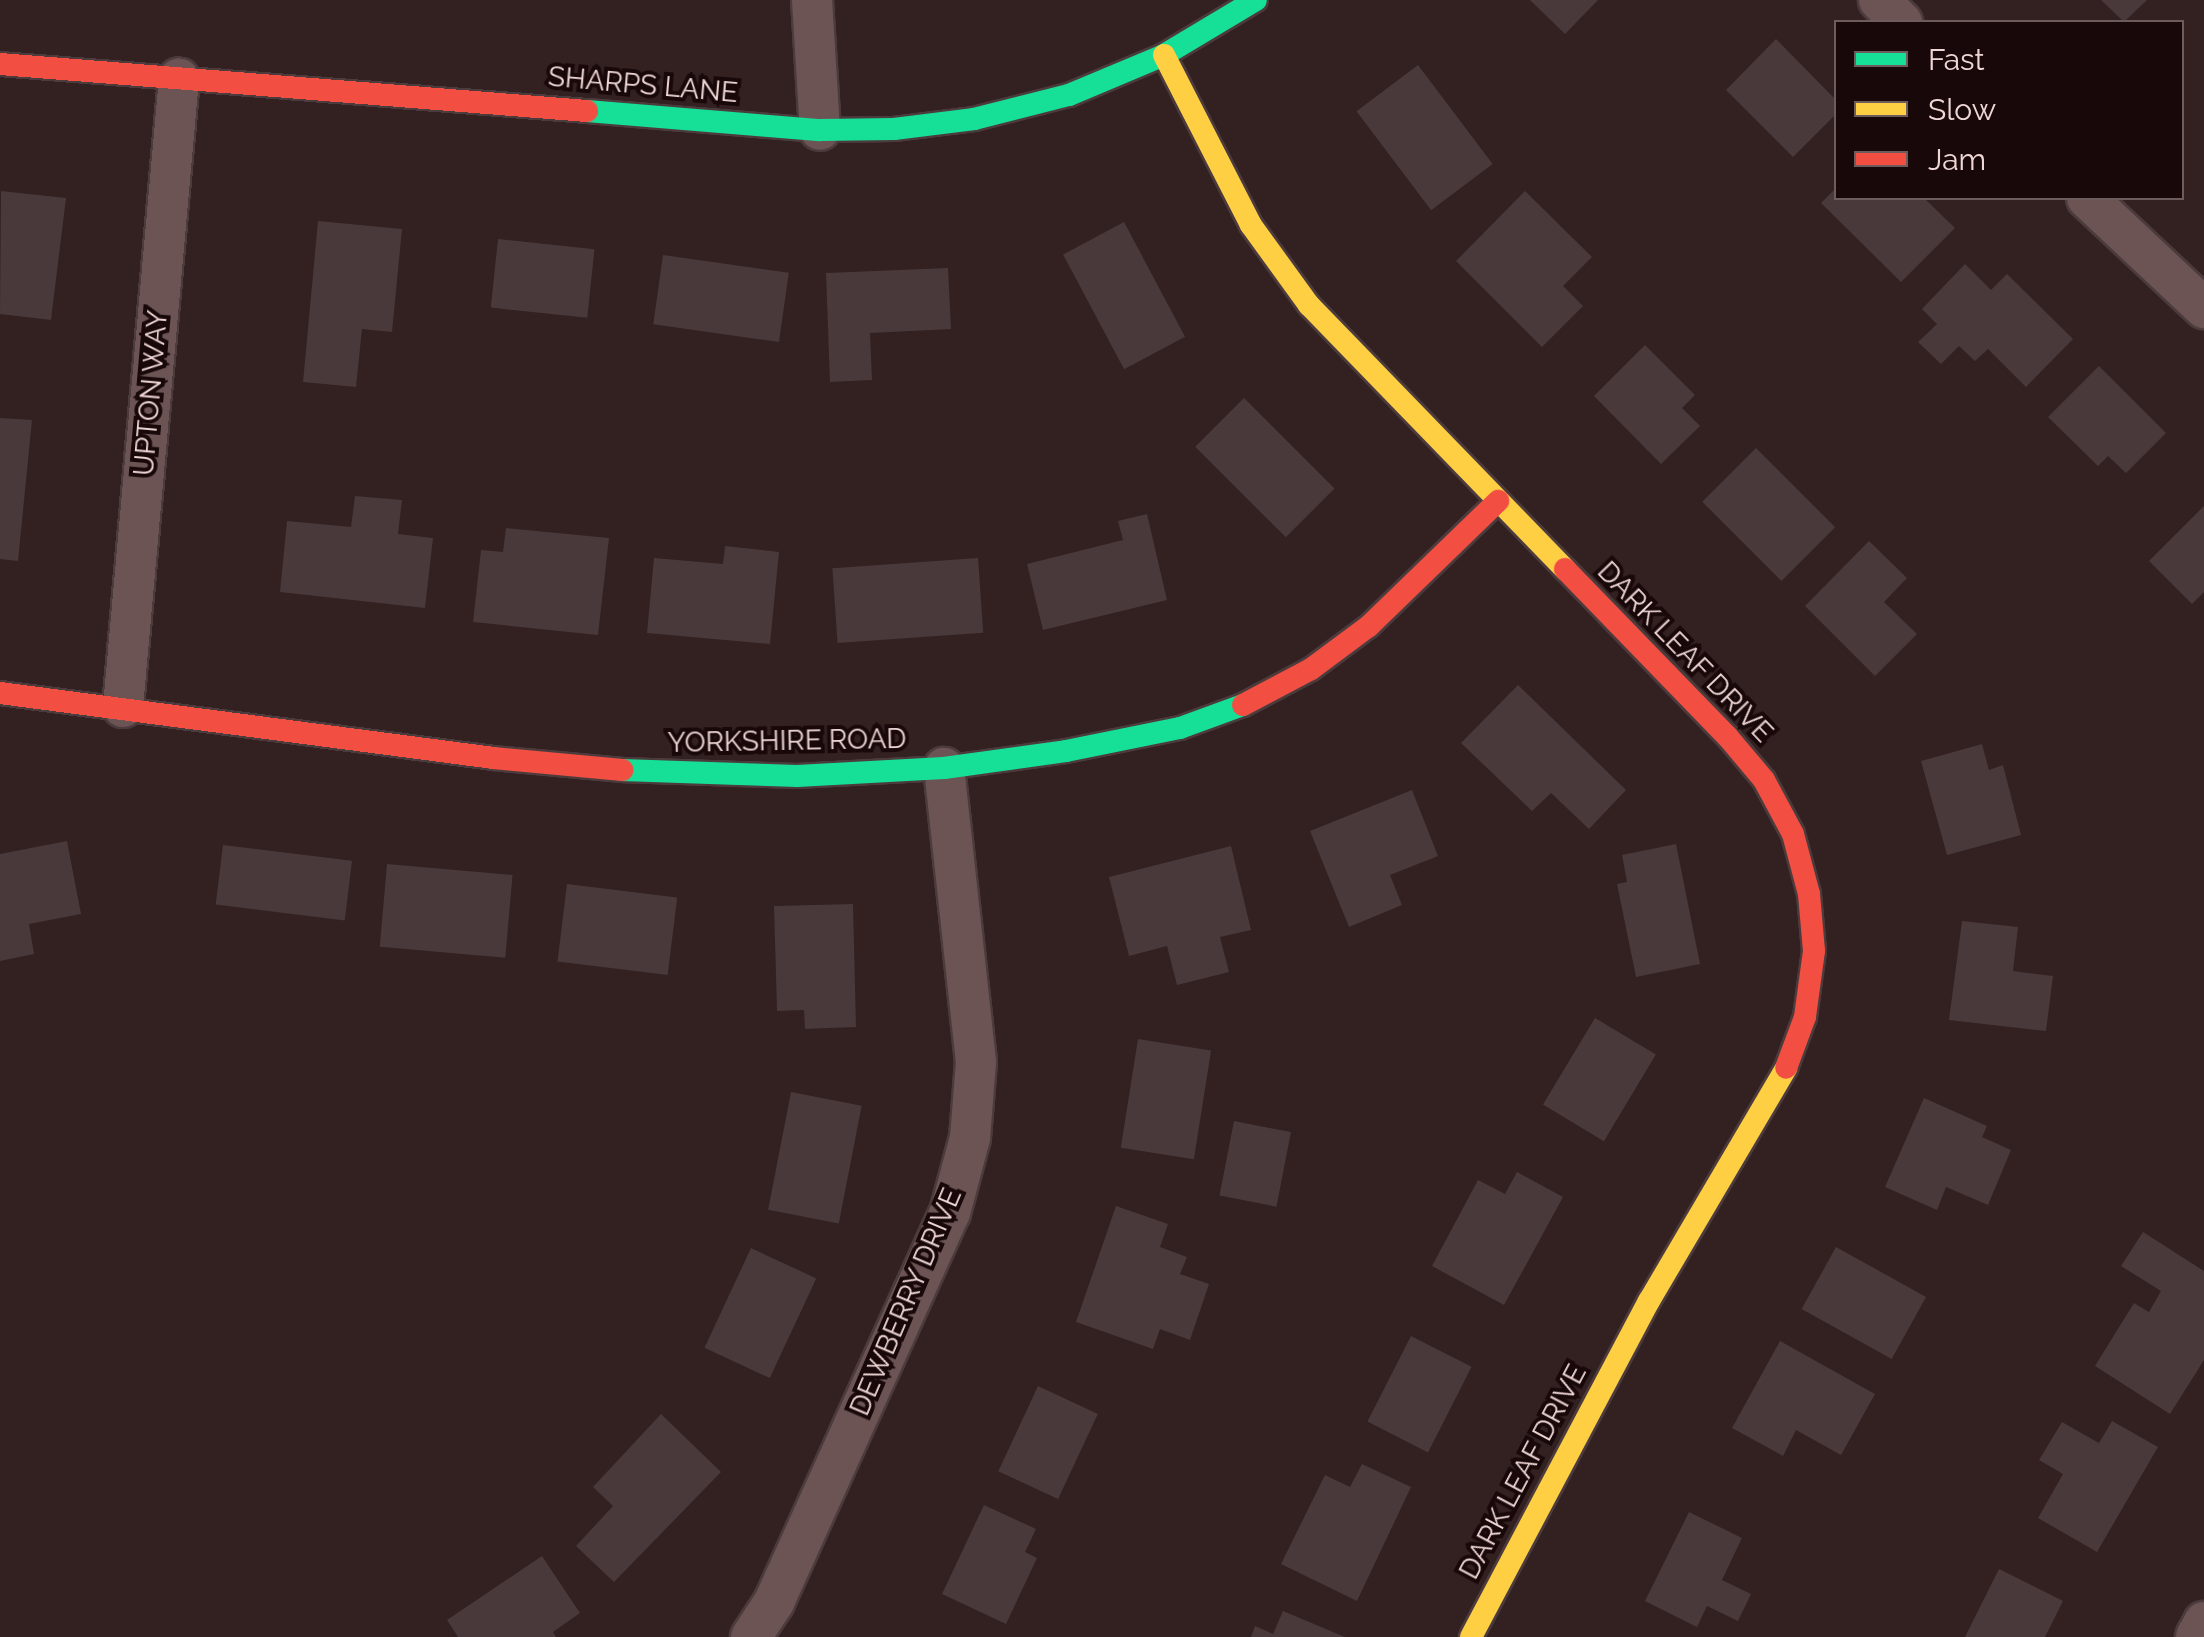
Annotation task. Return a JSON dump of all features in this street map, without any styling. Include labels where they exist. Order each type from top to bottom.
[{"type":"street","points":[[812,0],[820,130]]},
{"type":"street","name":"SHARPS LANE","points":[[0,64],[820,130],[894,128],[974,119],[1069,95],[1164,55],[1256,0]]},
{"type":"street","points":[[1879,0],[1900,20]]},
{"type":"street","name":"DARK LEAF DRIVE","points":[[1164,55],[1251,226],[1309,305],[1727,736],[1764,780],[1792,834],[1809,894],[1814,951],[1805,1017],[1786,1071],[1649,1301],[1471,1637]]},
{"type":"street","name":"UPTON WAY","points":[[122,707],[179,78]]},
{"type":"street","points":[[2089,200],[2204,308]]},
{"type":"street","name":"YORKSHIRE ROAD","points":[[0,693],[492,758],[662,774],[797,776],[944,768],[1066,751],[1180,728],[1247,703],[1310,669],[1369,626],[1498,502]]},
{"type":"street","name":"DEWBERRY DRIVE","points":[[751,1637],[774,1602],[950,1213],[970,1138],[976,1062],[944,768]]},
{"type":"street","points":[[2196,1637],[2204,1622]]},
{"type":"building","points":[[1530,0],[1598,0],[1565,34]]},
{"type":"building","points":[[2101,0],[2147,0],[2126,20]]},
{"type":"building","points":[[1776,39],[1834,98],[1834,116],[1793,157],[1726,90]]},
{"type":"building","points":[[1418,65],[1493,164],[1431,210],[1357,111]]},
{"type":"building","points":[[1834,190],[1834,200],[1926,200],[1955,228],[1901,282],[1821,203]]},
{"type":"building","points":[[1,191],[66,198],[51,320],[0,314]]},
{"type":"building","points":[[1525,191],[1592,257],[1563,286],[1583,306],[1542,347],[1456,261]]},
{"type":"building","points":[[318,221],[402,229],[392,332],[362,329],[356,387],[303,382]]},
{"type":"building","points":[[1124,222],[1185,337],[1124,369],[1063,254]]},
{"type":"building","points":[[498,239],[594,249],[587,318],[491,308]]},
{"type":"building","points":[[663,255],[789,273],[779,342],[653,324]]},
{"type":"building","points":[[1965,264],[1991,290],[2007,274],[2073,339],[2026,387],[1988,349],[1975,361],[1959,346],[1941,364],[1918,342],[1937,324],[1922,309]]},
{"type":"building","points":[[948,268],[951,329],[870,333],[872,380],[830,382],[826,273]]},
{"type":"building","points":[[1645,345],[1695,395],[1682,408],[1700,426],[1661,464],[1594,396]]},
{"type":"building","points":[[2099,366],[2166,433],[2126,473],[2108,456],[2098,466],[2048,417]]},
{"type":"building","points":[[1244,398],[1335,489],[1286,537],[1195,447]]},
{"type":"building","points":[[0,418],[32,420],[18,561],[0,559]]},
{"type":"building","points":[[1756,448],[1835,527],[1781,581],[1702,502]]},
{"type":"building","points":[[355,496],[402,500],[398,534],[433,538],[425,608],[280,592],[287,521],[351,527]]},
{"type":"building","points":[[2204,506],[2204,592],[2192,604],[2149,561]]},
{"type":"building","points":[[1147,514],[1167,600],[1043,630],[1027,564],[1123,540],[1118,521]]},
{"type":"building","points":[[506,528],[609,538],[598,635],[473,622],[481,550],[503,552]]},
{"type":"building","points":[[1869,541],[1907,578],[1884,602],[1917,634],[1875,676],[1805,606]]},
{"type":"building","points":[[725,546],[779,552],[770,644],[647,633],[654,558],[723,564]]},
{"type":"building","points":[[978,558],[983,633],[838,643],[832,568]]},
{"type":"building","points":[[1518,685],[1626,790],[1589,829],[1551,793],[1532,811],[1461,743]]},
{"type":"building","points":[[1982,744],[1989,770],[2003,765],[2021,835],[1947,855],[1921,761]]},
{"type":"building","points":[[1412,790],[1438,856],[1390,875],[1402,905],[1349,927],[1310,831]]},
{"type":"building","points":[[67,841],[81,914],[29,924],[34,954],[0,961],[0,854]]},
{"type":"building","points":[[1676,844],[1700,964],[1636,977],[1617,884],[1627,882],[1622,855]]},
{"type":"building","points":[[223,845],[352,861],[345,920],[216,905]]},
{"type":"building","points":[[1231,846],[1251,930],[1220,937],[1229,972],[1177,985],[1167,946],[1129,956],[1109,877]]},
{"type":"building","points":[[387,864],[513,875],[505,958],[380,947]]},
{"type":"building","points":[[567,884],[677,898],[668,975],[557,961]]},
{"type":"building","points":[[853,904],[856,1027],[805,1029],[804,1010],[777,1011],[774,906]]},
{"type":"building","points":[[1962,921],[2018,927],[2013,971],[2053,976],[2046,1031],[1949,1020]]},
{"type":"building","points":[[1595,1018],[1656,1055],[1604,1141],[1543,1105]]},
{"type":"building","points":[[1138,1039],[1211,1051],[1194,1159],[1121,1148]]},
{"type":"building","points":[[791,1092],[862,1106],[839,1224],[768,1210]]},
{"type":"building","points":[[1924,1098],[1987,1126],[1982,1137],[2011,1150],[1988,1205],[1946,1187],[1937,1210],[1885,1187]]},
{"type":"building","points":[[1234,1121],[1291,1132],[1276,1207],[1219,1196]]},
{"type":"building","points":[[1517,1172],[1563,1197],[1504,1305],[1432,1266],[1478,1180],[1505,1194]]},
{"type":"building","points":[[1116,1206],[1168,1224],[1160,1247],[1187,1257],[1180,1274],[1209,1284],[1190,1340],[1160,1329],[1153,1349],[1076,1322]]},
{"type":"building","points":[[2143,1232],[2204,1271],[2204,1360],[2170,1414],[2095,1366],[2134,1303],[2149,1312],[2161,1291],[2121,1266]]},
{"type":"building","points":[[1836,1247],[1926,1297],[1892,1359],[1802,1309]]},
{"type":"building","points":[[751,1248],[816,1278],[770,1378],[705,1348]]},
{"type":"building","points":[[1411,1336],[1472,1367],[1428,1452],[1367,1422]]},
{"type":"building","points":[[1780,1341],[1875,1394],[1841,1455],[1796,1430],[1783,1456],[1732,1428]]},
{"type":"building","points":[[1038,1386],[1098,1414],[1058,1499],[998,1471]]},
{"type":"building","points":[[661,1414],[721,1472],[614,1582],[576,1546],[613,1506],[593,1487]]},
{"type":"building","points":[[2112,1421],[2158,1447],[2097,1552],[2038,1518],[2063,1474],[2039,1460],[2062,1422],[2099,1443]]},
{"type":"building","points":[[1362,1464],[1411,1487],[1357,1601],[1281,1564],[1325,1475],[1350,1487]]},
{"type":"building","points":[[984,1505],[1036,1529],[1025,1552],[1037,1558],[1006,1624],[942,1594]]},
{"type":"building","points":[[1689,1512],[1742,1538],[1722,1580],[1751,1594],[1738,1621],[1707,1606],[1697,1627],[1645,1601]]},
{"type":"building","points":[[542,1556],[580,1613],[553,1632],[556,1637],[458,1637],[447,1620]]},
{"type":"building","points":[[1999,1569],[2063,1601],[2045,1637],[1965,1637]]},
{"type":"building","points":[[1283,1611],[1345,1637],[1251,1637],[1255,1626],[1273,1634]]},
{"type":"traffic: fast","points":[[587,111],[820,130],[894,129],[974,119],[1069,95],[1164,55],[1256,0]]},
{"type":"traffic: fast","points":[[622,770],[797,776],[944,768],[1066,751],[1180,728],[1243,705]]},
{"type":"traffic: slow","points":[[1164,55],[1251,225],[1309,305],[1565,569]]},
{"type":"traffic: slow","points":[[1471,1637],[1649,1301],[1786,1068]]},
{"type":"traffic: jam","points":[[0,64],[587,111]]},
{"type":"traffic: jam","points":[[1243,705],[1311,669],[1369,626],[1498,501]]},
{"type":"traffic: jam","points":[[1565,569],[1727,736],[1764,780],[1793,834],[1809,894],[1814,951],[1805,1017],[1786,1068]]},
{"type":"traffic: jam","points":[[0,693],[493,758],[622,770]]}]
